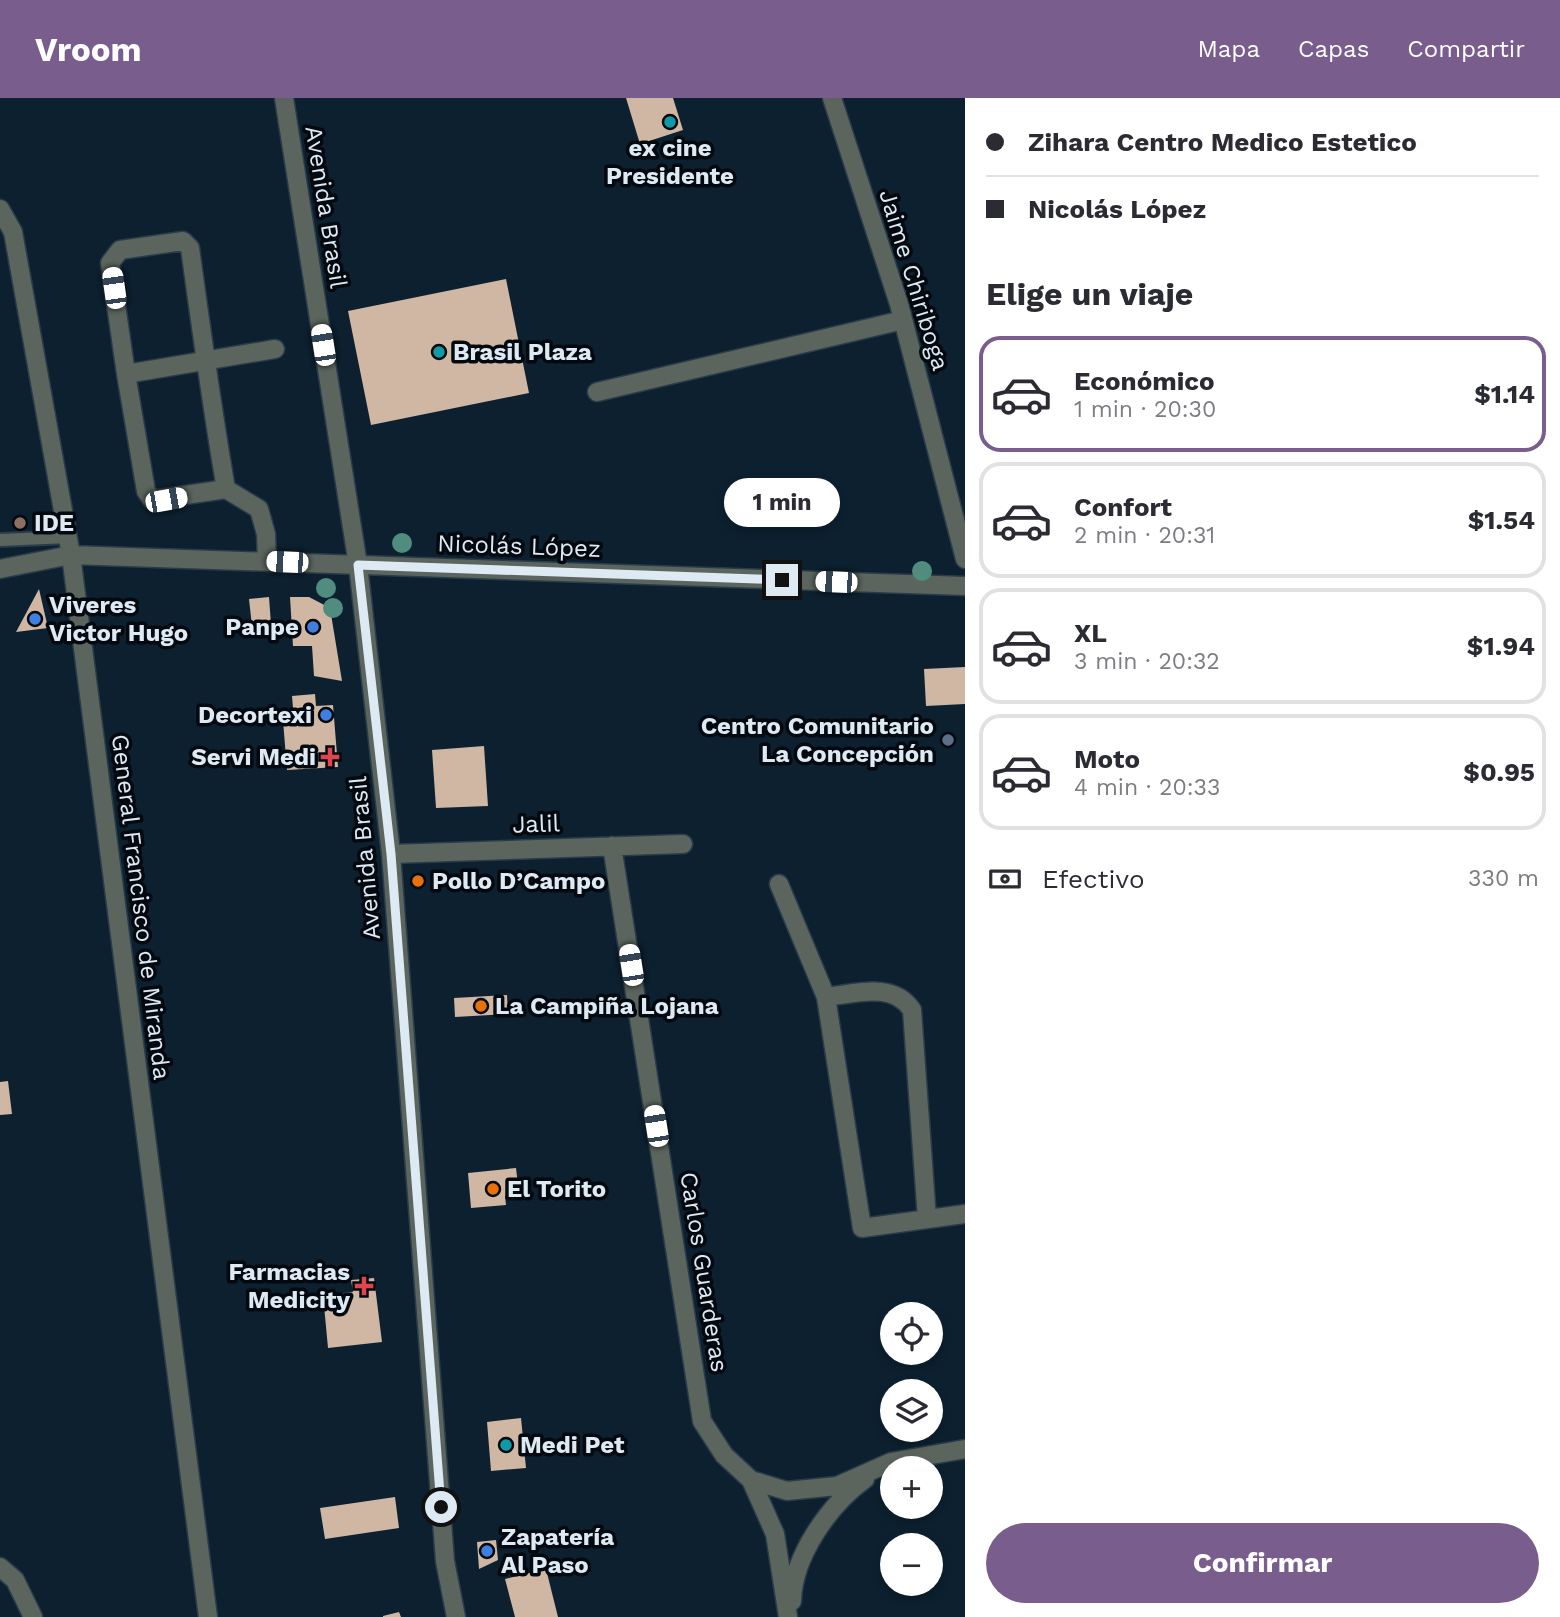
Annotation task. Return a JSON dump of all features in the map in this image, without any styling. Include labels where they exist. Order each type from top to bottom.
[{"type":"street","name":"Avenida Brasil","points":[[284,98],[358,565],[391,854],[445,1561],[456,1617]]},
{"type":"street","name":"Jaime Chiriboga","points":[[832,98],[903,320],[965,559]]},
{"type":"street","name":"General Francisco de Miranda","points":[[0,209],[13,232],[70,546],[208,1617]]},
{"type":"street","points":[[226,489],[187,243],[183,241],[120,250],[110,263],[146,491],[152,500],[226,489],[259,509],[266,534],[267,562]]},
{"type":"street","points":[[597,392],[903,320]]},
{"type":"street","points":[[126,374],[275,349]]},
{"type":"street","name":"Nicolás López","points":[[0,569],[70,546],[267,562],[965,586]]},
{"type":"street","name":"Jalil","points":[[391,854],[683,844]]},
{"type":"street","name":"Carlos Guarderas","points":[[612,846],[702,1421],[724,1455],[751,1480],[775,1534],[790,1617]]},
{"type":"street","points":[[779,884],[826,997],[862,1228],[965,1214]]},
{"type":"street","points":[[826,997],[886,991],[898,994],[912,1010],[927,1219]]},
{"type":"street","points":[[925,1456],[965,1449]]},
{"type":"street","name":"Carlos Guarderas","points":[[751,1480],[787,1491],[836,1486],[880,1467]]},
{"type":"street","points":[[790,1617],[792,1581],[816,1533],[854,1487],[880,1469]]},
{"type":"street","points":[[0,1567],[15,1580],[33,1617]]},
{"type":"lane","points":[[0,540],[70,546]]},
{"type":"building","points":[[626,98],[673,98],[683,130],[640,144]]},
{"type":"building","name":"Brasil Plaza","points":[[506,279],[529,393],[371,425],[348,311]]},
{"type":"building","name":"Viveres Victor Hugo","points":[[39,589],[48,628],[16,632]]},
{"type":"building","points":[[269,597],[271,624],[252,626],[249,599]]},
{"type":"building","name":"Panpe","points":[[290,597],[309,597],[330,608],[342,681],[314,676],[312,646],[293,646]]},
{"type":"building","points":[[965,667],[965,704],[926,706],[924,669]]},
{"type":"building","points":[[315,694],[316,706],[333,705],[338,767],[287,770],[282,708],[293,708],[292,696]]},
{"type":"building","points":[[484,746],[488,806],[436,808],[432,750]]},
{"type":"building","name":"La Campiña Lojana","points":[[507,995],[508,1014],[455,1017],[454,998]]},
{"type":"building","points":[[8,1081],[12,1114],[0,1115],[0,1082]]},
{"type":"building","name":"El Torito","points":[[516,1168],[518,1185],[514,1192],[505,1196],[506,1205],[471,1208],[468,1173]]},
{"type":"building","points":[[374,1278],[382,1342],[328,1348],[323,1295],[353,1292],[351,1280]]},
{"type":"building","name":"Medi Pet","points":[[521,1418],[526,1468],[491,1471],[487,1422]]},
{"type":"building","points":[[395,1497],[399,1528],[325,1539],[320,1508]]},
{"type":"building","name":"Zapatería Al Paso","points":[[496,1540],[498,1560],[479,1569],[477,1542]]},
{"type":"building","points":[[546,1569],[558,1617],[515,1617],[505,1579]]},
{"type":"building","points":[[399,1612],[401,1617],[383,1617],[383,1616]]},
{"type":"place","name":"ex cine Presidente","points":[[670,122]]},
{"type":"place","name":"Brasil Plaza","points":[[439,352]]},
{"type":"place","name":"IDE","points":[[20,523]]},
{"type":"place","name":"Viveres Victor Hugo","points":[[35,619]]},
{"type":"place","name":"Panpe","points":[[313,627]]},
{"type":"place","name":"Decortexi","points":[[326,715]]},
{"type":"place","name":"Centro Comunitario La Concepción","points":[[948,740]]},
{"type":"place","name":"Servi Medi","points":[[330,757]]},
{"type":"place","name":"Pollo D’Campo","points":[[418,881]]},
{"type":"place","name":"La Campiña Lojana","points":[[481,1006]]},
{"type":"place","name":"El Torito","points":[[493,1189]]},
{"type":"place","name":"Farmacias Medicity","points":[[364,1286]]},
{"type":"place","name":"Medi Pet","points":[[506,1445]]},
{"type":"place","name":"Zapatería Al Paso","points":[[487,1551]]},
{"type":"route","points":[[441,1507],[391,854],[358,565],[782,580]]}]
